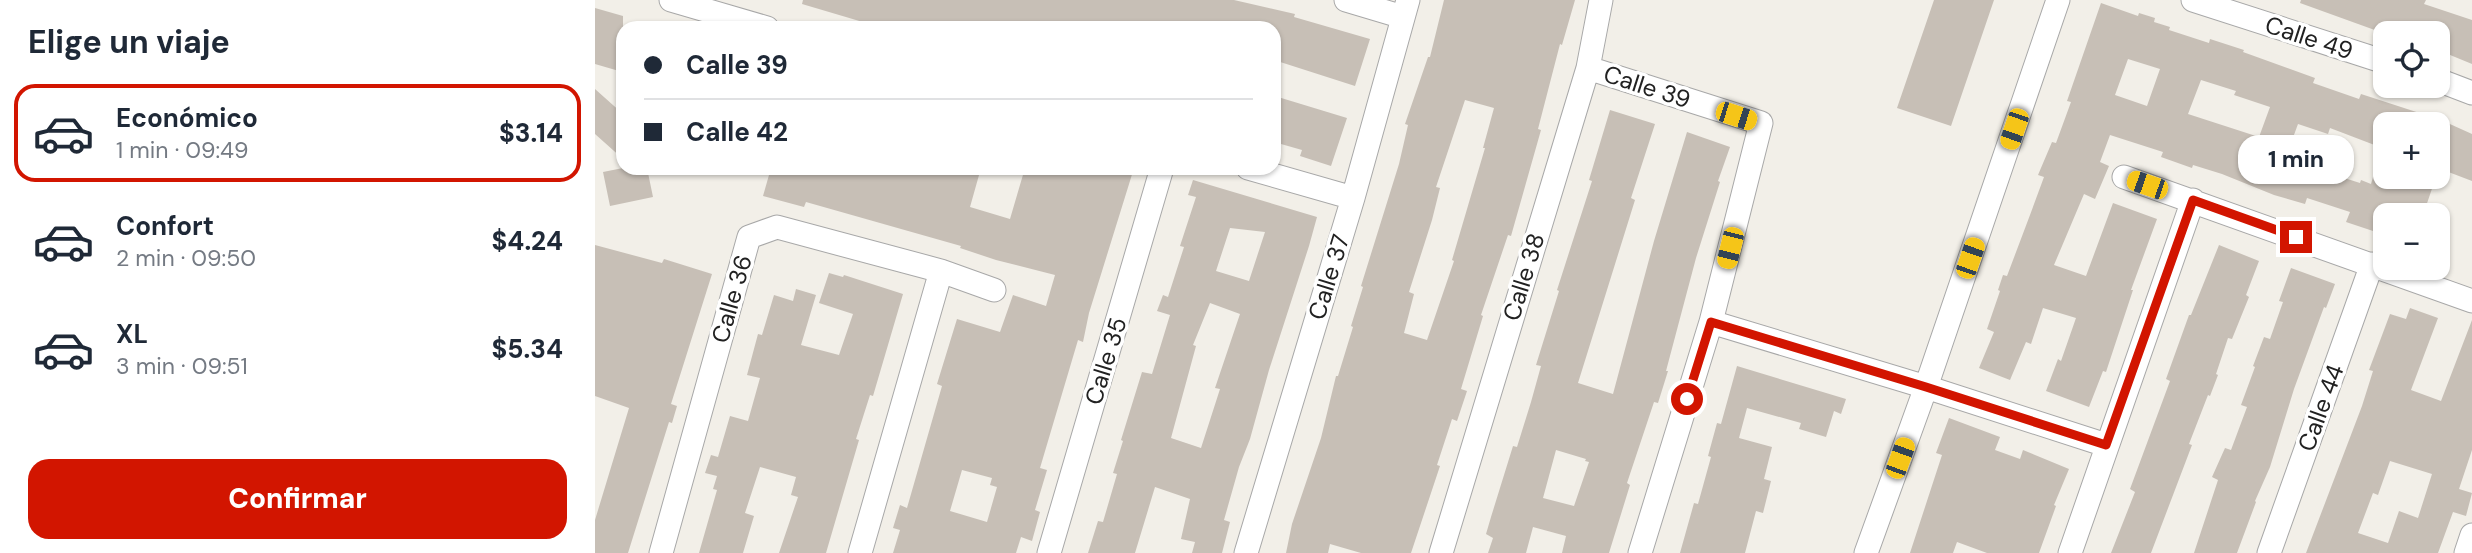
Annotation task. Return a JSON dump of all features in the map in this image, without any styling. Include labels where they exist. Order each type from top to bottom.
[{"type":"street","points":[[671,0],[743,21]]},
{"type":"street","points":[[1346,0],[1405,9]]},
{"type":"street","name":"Calle 38","points":[[1441,553],[1588,68],[1601,0]]},
{"type":"street","points":[[1866,553],[1926,387],[2058,0]]},
{"type":"street","name":"Calle 49","points":[[2193,0],[2373,58]]},
{"type":"street","name":"Calle 37","points":[[1246,553],[1353,198],[1405,9]]},
{"type":"street","name":"Calle 39","points":[[1588,68],[1761,123],[1711,322],[1640,553]]},
{"type":"street","points":[[2450,85],[2472,93]]},
{"type":"street","name":"Calle 35","points":[[1049,553],[1159,175]]},
{"type":"street","points":[[1272,175],[1353,198]]},
{"type":"street","points":[[2124,177],[2472,301]]},
{"type":"street","points":[[2070,553],[2193,200]]},
{"type":"street","name":"Calle 36","points":[[661,553],[749,237],[777,227],[941,271],[994,290]]},
{"type":"street","name":"Calle 44","points":[[2269,553],[2372,264]]},
{"type":"street","points":[[860,553],[941,271]]},
{"type":"street","points":[[1711,322],[2106,445]]},
{"type":"street","points":[[2466,553],[2472,534]]},
{"type":"building","points":[[803,0],[1234,0],[1295,14],[1294,17],[1370,39],[1355,86],[1281,62],[1281,21],[859,21],[802,4]]},
{"type":"building","points":[[1444,0],[1575,0],[1562,45],[1560,44],[1538,129],[1541,130],[1511,236],[1508,235],[1481,315],[1483,316],[1461,389],[1467,391],[1457,421],[1452,419],[1437,465],[1440,466],[1411,553],[1361,553],[1330,544],[1328,553],[1286,553],[1292,524],[1321,438],[1336,376],[1353,327],[1351,326],[1363,287],[1361,286],[1399,164],[1408,125],[1405,124],[1430,57]],"holes":[[[1465,100],[1494,108],[1452,260],[1454,261],[1427,340],[1404,333],[1414,294],[1409,292],[1440,188],[1436,187]]]},
{"type":"building","points":[[1934,0],[1994,0],[1951,126],[1897,108]]},
{"type":"building","points":[[2301,0],[2426,0],[2424,4],[2472,20],[2472,64],[2450,55],[2450,21],[2373,21],[2373,29],[2300,3]]},
{"type":"building","points":[[2101,3],[2138,16],[2139,13],[2155,18],[2154,22],[2170,27],[2169,30],[2209,43],[2210,39],[2244,50],[2243,52],[2315,78],[2313,83],[2359,99],[2361,94],[2416,112],[2373,112],[2373,144],[2330,128],[2328,134],[2298,124],[2287,154],[2318,163],[2316,169],[2360,183],[2361,180],[2371,184],[2373,177],[2373,189],[2432,189],[2427,203],[2373,203],[2373,231],[2346,222],[2350,212],[2307,198],[2305,204],[2274,195],[2222,174],[2193,165],[2192,168],[2161,157],[2163,152],[2110,135],[2100,162],[2109,166],[2095,199],[2084,194],[2054,265],[2086,276],[2113,203],[2157,219],[2131,290],[2106,372],[2103,371],[2089,407],[2046,391],[2058,359],[2061,361],[2076,318],[2043,308],[2031,344],[2026,342],[2010,380],[1979,368],[1994,332],[1987,329],[2003,275],[2007,276],[2044,177],[2038,175],[2052,142],[2056,143],[2071,102],[2067,101]],"holes":[[[2128,59],[2160,69],[2147,106],[2115,95]],[[2201,80],[2236,91],[2234,95],[2270,107],[2259,137],[2188,114]]]},
{"type":"building","points":[[595,8],[623,16],[623,21],[616,21],[616,70],[595,64]]},
{"type":"building","points":[[595,89],[616,108],[616,153],[595,134]]},
{"type":"building","points":[[1281,98],[1347,118],[1331,166],[1300,156],[1302,150],[1281,144]]},
{"type":"building","points":[[1610,110],[1655,124],[1631,198],[1635,200],[1578,383],[1613,394],[1654,241],[1687,132],[1730,147],[1696,258],[1668,371],[1658,403],[1654,402],[1627,483],[1630,485],[1609,553],[1562,553],[1566,536],[1533,527],[1526,553],[1488,553],[1493,538],[1486,534],[1513,446],[1517,447],[1531,402],[1541,366],[1536,365],[1592,181],[1589,180]],"holes":[[[1556,450],[1586,459],[1585,461],[1589,462],[1574,506],[1543,498]]]},
{"type":"building","points":[[2450,124],[2472,134],[2472,181],[2450,173]]},
{"type":"building","points":[[616,169],[616,175],[648,175],[653,197],[610,206],[603,172]]},
{"type":"building","points":[[769,175],[979,175],[970,207],[1010,219],[1023,175],[1132,175],[1089,313],[1083,342],[1078,340],[1040,468],[1047,470],[1035,510],[1040,512],[1032,541],[1021,537],[1016,553],[893,553],[900,530],[893,528],[900,505],[907,508],[942,386],[937,384],[957,319],[1000,332],[1013,295],[1046,306],[1055,275],[996,260],[960,248],[961,246],[806,202],[804,207],[763,196]],"holes":[[[962,470],[992,478],[990,485],[997,487],[987,522],[950,511]]]},
{"type":"building","points":[[1193,180],[1317,217],[1224,520],[1230,522],[1222,553],[1192,553],[1195,542],[1181,539],[1190,499],[1155,487],[1135,553],[1088,553],[1098,521],[1103,522],[1117,474],[1113,473],[1123,441],[1121,440],[1142,372],[1152,374],[1170,315],[1157,311],[1163,295],[1168,297],[1184,247],[1180,246],[1196,197],[1188,195]],"holes":[[[1230,228],[1265,232],[1249,281],[1216,271]],[[1210,303],[1240,314],[1215,388],[1220,389],[1201,448],[1171,438],[1196,346],[1193,345]]]},
{"type":"building","points":[[595,245],[662,263],[664,259],[712,274],[671,404],[677,406],[672,423],[669,422],[628,553],[595,553],[595,520],[629,408],[595,396]]},
{"type":"building","points":[[2219,245],[2259,261],[2246,295],[2249,297],[2232,339],[2228,338],[2216,374],[2218,375],[2189,444],[2192,445],[2151,553],[2111,553],[2135,492],[2130,489],[2170,381],[2166,379],[2189,315]]},
{"type":"building","points":[[2291,268],[2335,284],[2294,389],[2270,467],[2237,553],[2194,553],[2218,480],[2212,477],[2225,448],[2231,450],[2247,407],[2241,405],[2255,367],[2253,366],[2264,337],[2270,339],[2283,302],[2279,301]]},
{"type":"building","points":[[829,273],[843,277],[844,275],[903,294],[873,396],[870,395],[856,439],[859,440],[826,553],[779,553],[798,497],[791,495],[796,477],[760,467],[745,513],[754,516],[743,553],[699,553],[717,490],[713,489],[717,476],[705,473],[711,455],[718,457],[730,416],[748,421],[760,378],[747,375],[758,334],[762,335],[774,295],[793,301],[796,289],[816,295],[801,345],[839,355],[853,314],[819,303]]},
{"type":"building","points":[[2410,308],[2438,318],[2411,390],[2441,401],[2472,320],[2472,450],[2459,489],[2472,493],[2466,516],[2453,512],[2438,553],[2306,553],[2362,406],[2373,371],[2369,370],[2390,314],[2406,319]],"holes":[[[2390,461],[2432,474],[2418,518],[2399,511],[2388,543],[2358,533],[2373,493],[2378,495]]]},
{"type":"building","points":[[1737,366],[1846,399],[1841,414],[1834,411],[1826,437],[1799,429],[1801,423],[1747,408],[1739,438],[1772,447],[1764,479],[1771,481],[1763,513],[1756,511],[1745,553],[1680,553],[1694,503],[1698,504],[1717,423],[1721,424]]},
{"type":"building","points":[[1949,418],[2000,437],[1995,450],[2020,459],[2023,450],[2069,469],[2039,553],[1987,553],[1957,542],[1953,553],[1910,553],[1942,455],[1936,453]]},
{"type":"route","points":[[1687,399],[1711,322],[2106,445],[2193,200],[2296,237]]}]
